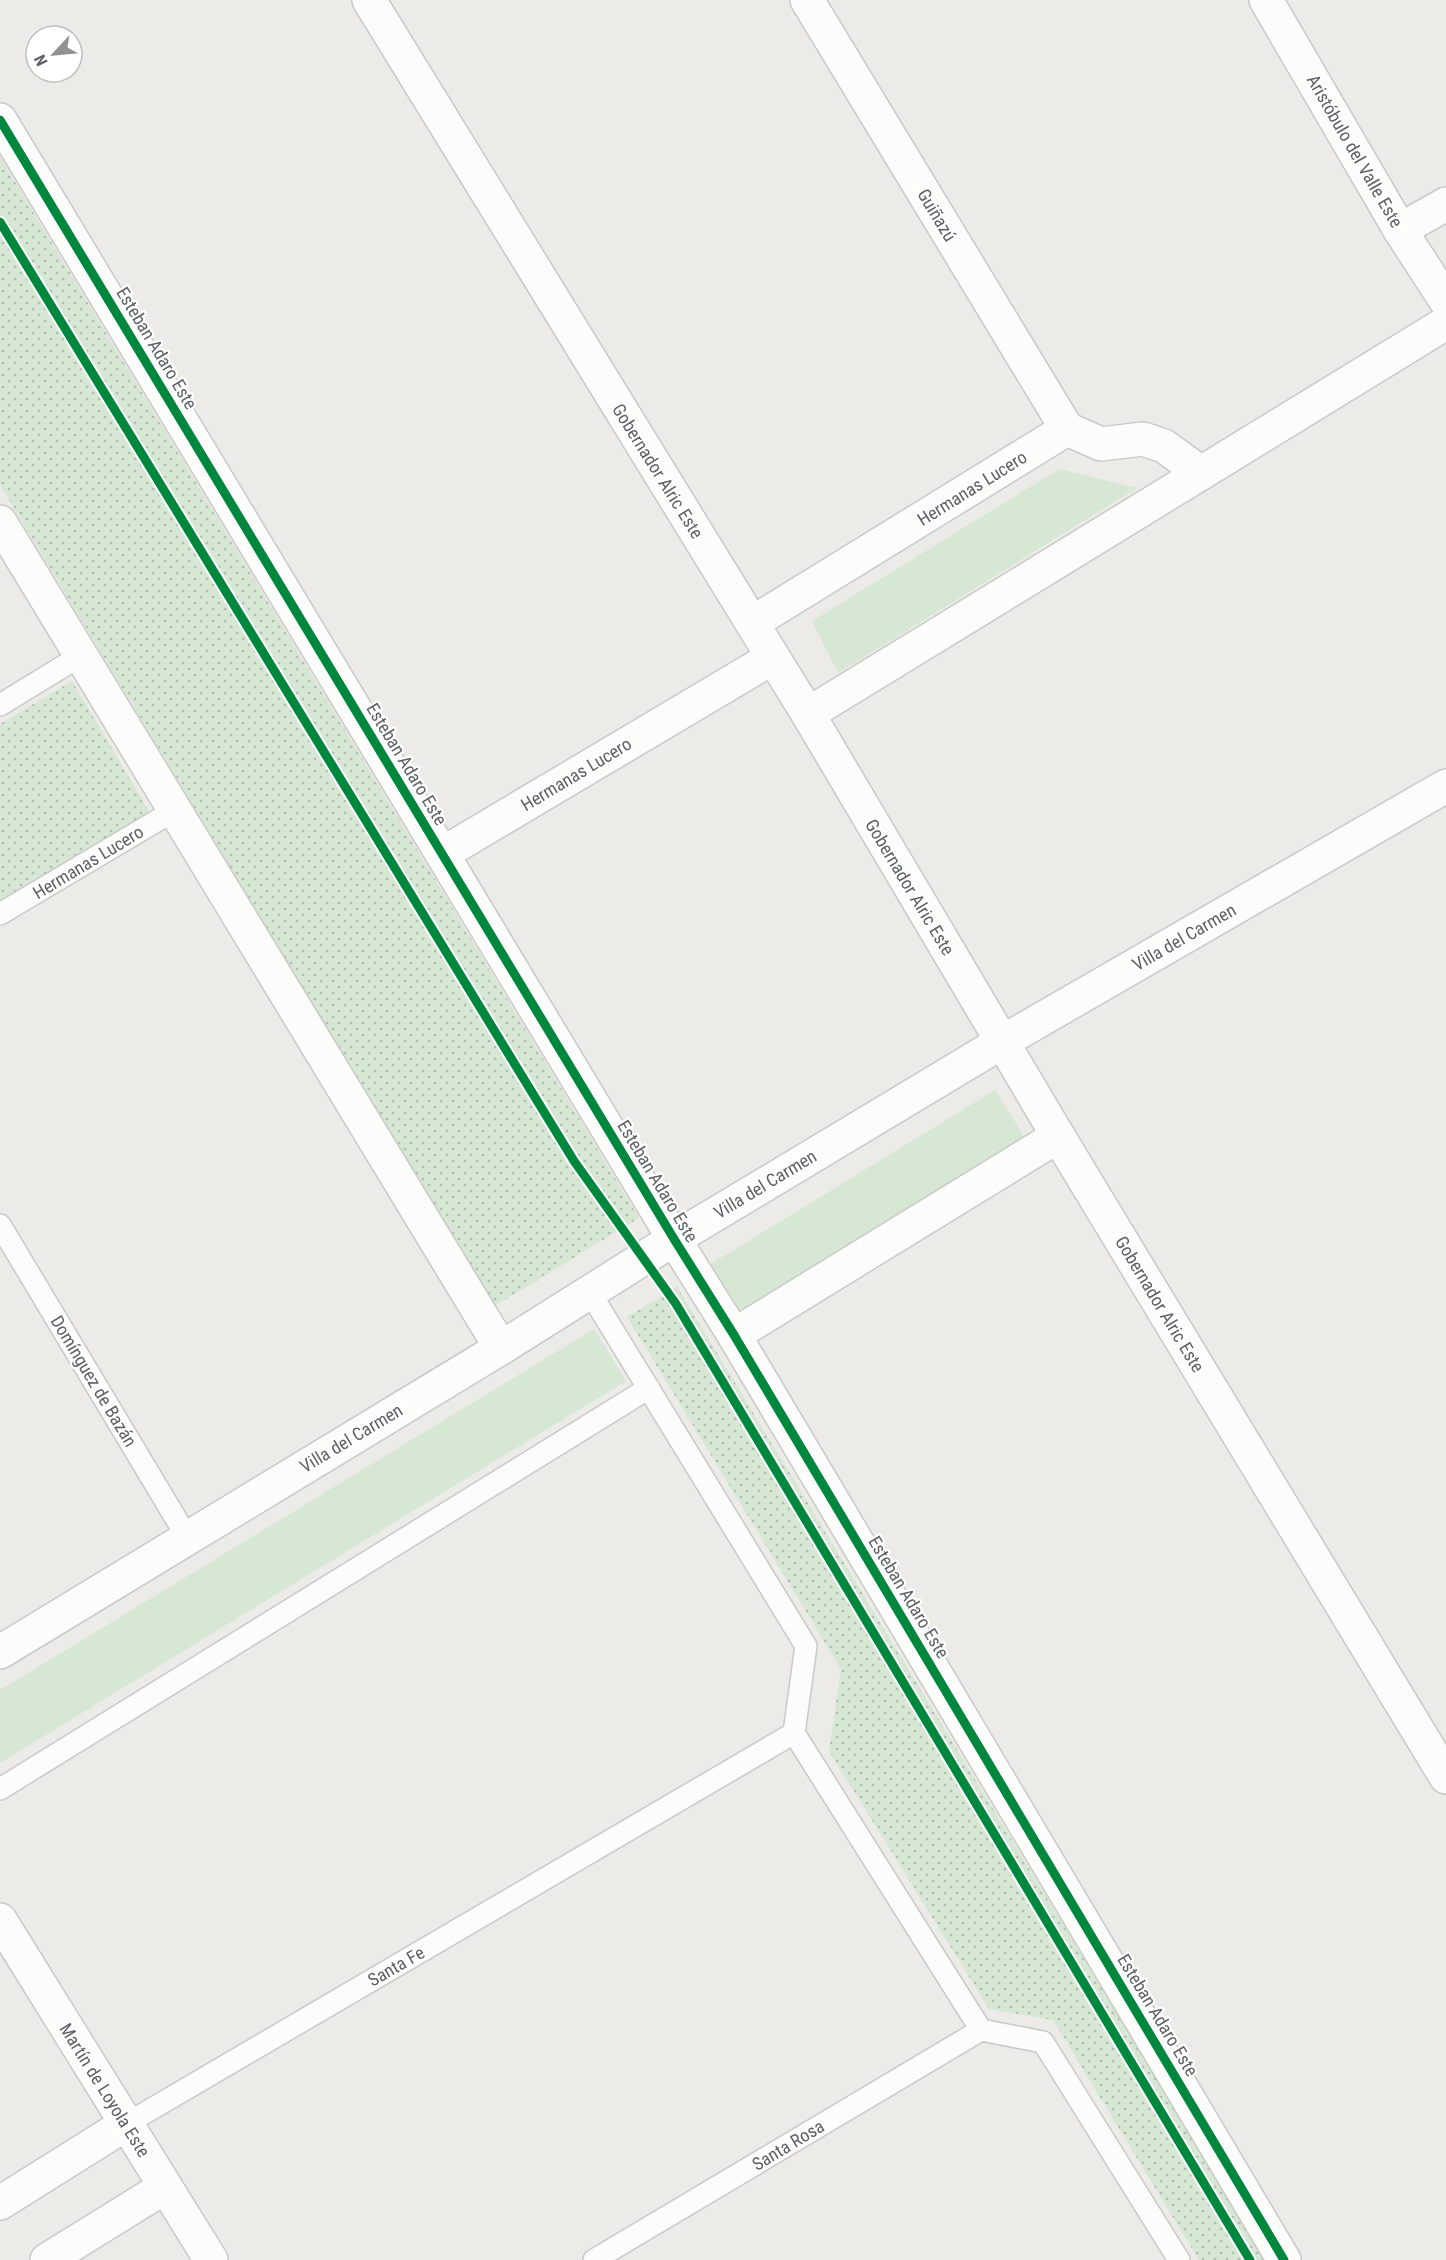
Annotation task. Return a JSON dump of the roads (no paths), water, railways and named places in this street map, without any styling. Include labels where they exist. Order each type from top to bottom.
[{"type":"street","name":"Gobernador Alric Este","points":[[369,0],[808,714],[1058,1136],[1446,1777]]},
{"type":"street","name":"Guiñazú","points":[[807,0],[1067,429]]},
{"type":"street","name":"Aristóbulo del Valle Este","points":[[1266,0],[1400,230],[1446,301]]},
{"type":"street","name":"Esteban Adaro Este","points":[[0,120],[734,1335],[1284,2260]]},
{"type":"street","points":[[1400,230],[1446,204]]},
{"type":"street","points":[[808,714],[1446,323]]},
{"type":"street","name":"Hermanas Lucero","points":[[752,623],[1067,429]]},
{"type":"street","points":[[1067,429],[1101,444],[1143,440],[1164,446],[1201,473]]},
{"type":"street","points":[[0,522],[501,1348]]},
{"type":"street","name":"Hermanas Lucero","points":[[442,854],[772,658]]},
{"type":"street","name":"Villa del Carmen","points":[[0,1652],[501,1348],[674,1239],[1002,1042],[1446,786]]},
{"type":"street","points":[[734,1335],[1058,1136]]},
{"type":"street","name":"Martín de Loyola Este","points":[[0,1920],[211,2260]]},
{"type":"street","name":"Santa Fe","points":[[0,2203],[126,2124]]},
{"type":"street","points":[[46,2260],[165,2187]]},
{"type":"lane","points":[[0,705],[81,656]]},
{"type":"lane","name":"Hermanas Lucero","points":[[0,914],[176,810]]},
{"type":"lane","name":"Domínguez de Bazán","points":[[0,1225],[187,1537]]},
{"type":"lane","points":[[589,1291],[806,1646],[794,1733],[981,2030],[1043,2042],[1179,2260]]},
{"type":"lane","points":[[0,1789],[648,1388]]},
{"type":"lane","name":"Santa Fe","points":[[126,2124],[794,1733]]},
{"type":"lane","name":"Santa Rosa","points":[[594,2260],[981,2030]]}]
